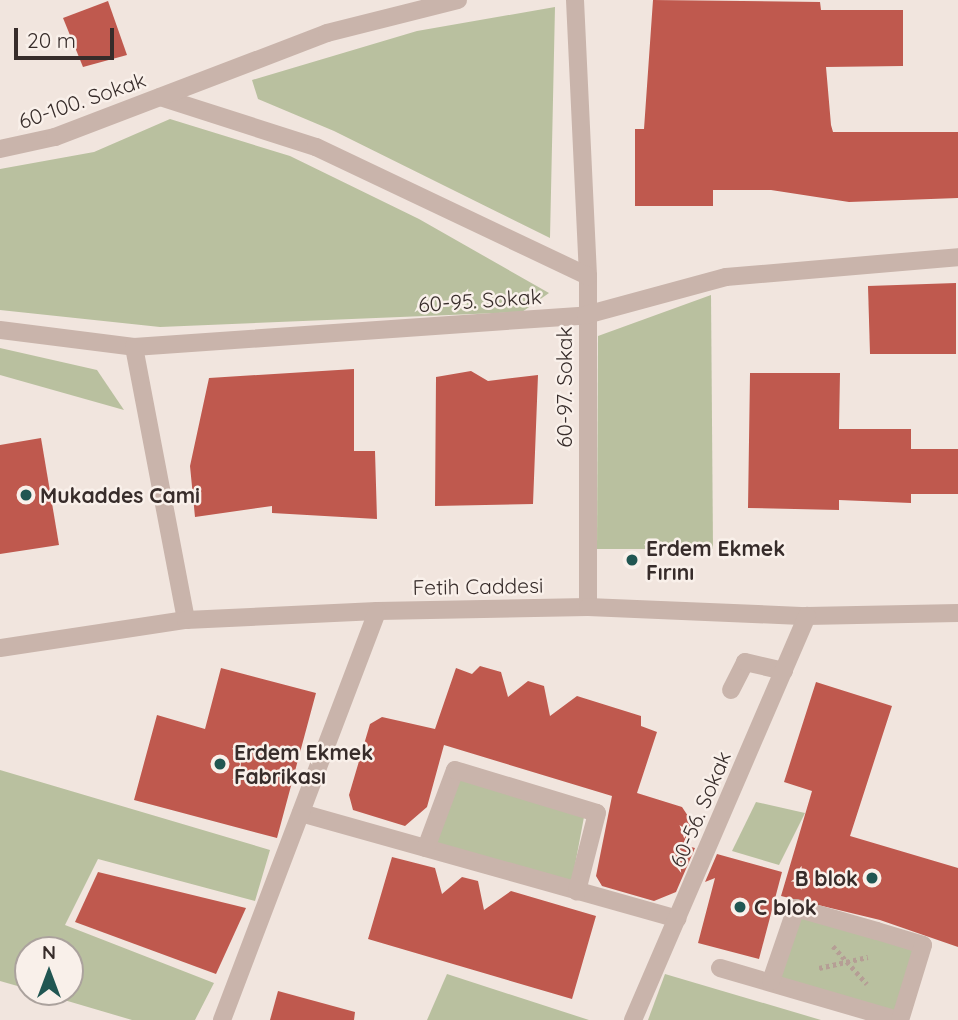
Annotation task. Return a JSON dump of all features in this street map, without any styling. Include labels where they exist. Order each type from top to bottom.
[{"type":"street","name":"60-100. Sokak","points":[[0,149],[55,137],[327,33],[458,0]]},
{"type":"street","name":"60-97. Sokak","points":[[575,0],[589,276],[586,315],[588,607]]},
{"type":"street","points":[[160,97],[316,147],[589,276]]},
{"type":"street","name":"60-95. Sokak","points":[[0,330],[134,347],[586,315],[726,277],[958,257]]},
{"type":"street","points":[[134,347],[186,620]]},
{"type":"street","name":"Fetih Caddesi","points":[[0,648],[186,620],[377,611],[588,607],[807,616],[958,612]]},
{"type":"street","points":[[222,1020],[377,611]]},
{"type":"street","name":"60-56. Sokak","points":[[633,1020],[807,616]]},
{"type":"street","points":[[731,690],[745,662],[784,671]]},
{"type":"street","points":[[426,848],[455,769],[597,813],[577,891]]},
{"type":"street","points":[[301,813],[677,919]]},
{"type":"street","points":[[720,968],[899,1020],[923,945],[796,908],[771,981]]},
{"type":"green space","points":[[555,7],[550,238],[334,131],[258,99],[252,80],[417,31]]},
{"type":"green space","points":[[170,119],[290,156],[419,219],[549,293],[522,312],[160,327],[0,310],[0,169],[94,152]]},
{"type":"green space","points":[[711,295],[713,549],[597,549],[598,336]]},
{"type":"green space","points":[[0,348],[97,370],[124,410],[0,375]]},
{"type":"green space","points":[[0,770],[270,850],[255,901],[98,859],[65,925],[214,983],[195,1020],[132,1020],[84,1006],[84,936],[14,936],[14,985],[0,981]]},
{"type":"green space","points":[[461,777],[584,817],[572,881],[433,843]]},
{"type":"green space","points":[[756,802],[805,813],[779,865],[732,851]]},
{"type":"green space","points":[[802,912],[918,949],[899,1014],[776,977]]},
{"type":"green space","points":[[447,974],[589,1020],[427,1020]]},
{"type":"green space","points":[[665,974],[821,1020],[648,1020]]},
{"type":"building","points":[[653,0],[820,2],[821,10],[903,10],[903,66],[826,67],[833,132],[958,132],[958,198],[849,202],[771,190],[713,190],[713,206],[635,206],[635,129],[644,129]]},
{"type":"building","points":[[108,1],[127,55],[83,67],[63,18]]},
{"type":"building","points":[[956,283],[956,354],[870,354],[868,286]]},
{"type":"building","points":[[354,369],[354,451],[375,451],[377,519],[272,513],[272,506],[195,517],[190,466],[209,378]]},
{"type":"building","points":[[471,371],[488,381],[538,375],[533,504],[435,506],[436,377]]},
{"type":"building","points":[[750,373],[840,373],[839,429],[911,429],[911,449],[958,449],[958,494],[911,494],[911,503],[839,500],[839,510],[748,508]]},
{"type":"building","name":"Mukaddes Cami","points":[[41,438],[59,545],[0,554],[0,445]]},
{"type":"building","points":[[480,666],[501,672],[508,697],[528,681],[544,686],[550,716],[577,696],[641,716],[641,726],[657,732],[637,793],[682,807],[692,822],[683,845],[695,848],[676,892],[654,901],[602,886],[596,876],[612,796],[444,745],[427,807],[405,826],[353,810],[349,795],[370,724],[382,717],[435,729],[456,668],[472,674]]},
{"type":"building","name":"Erdem Ekmek Fabrikası","points":[[221,668],[316,693],[277,838],[134,800],[157,715],[205,729]]},
{"type":"building","points":[[816,682],[892,706],[850,836],[958,868],[958,947],[880,920],[781,896],[812,791],[784,782]]},
{"type":"building","name":"C blok","points":[[717,854],[782,872],[759,959],[698,943],[715,878],[705,882]]},
{"type":"building","points":[[392,857],[435,868],[442,894],[462,877],[478,881],[484,910],[511,891],[596,916],[572,999],[368,939]]},
{"type":"building","points":[[98,872],[246,908],[216,974],[75,922]]},
{"type":"building","points":[[278,991],[355,1012],[354,1020],[270,1020]]},
{"type":"place","name":"Mukaddes Cami","points":[[26,495]]},
{"type":"place","name":"Erdem Ekmek Fırını","points":[[632,560]]},
{"type":"place","name":"Erdem Ekmek Fabrikası","points":[[220,764]]},
{"type":"place","name":"B blok","points":[[872,878]]},
{"type":"place","name":"C blok","points":[[740,907]]}]
